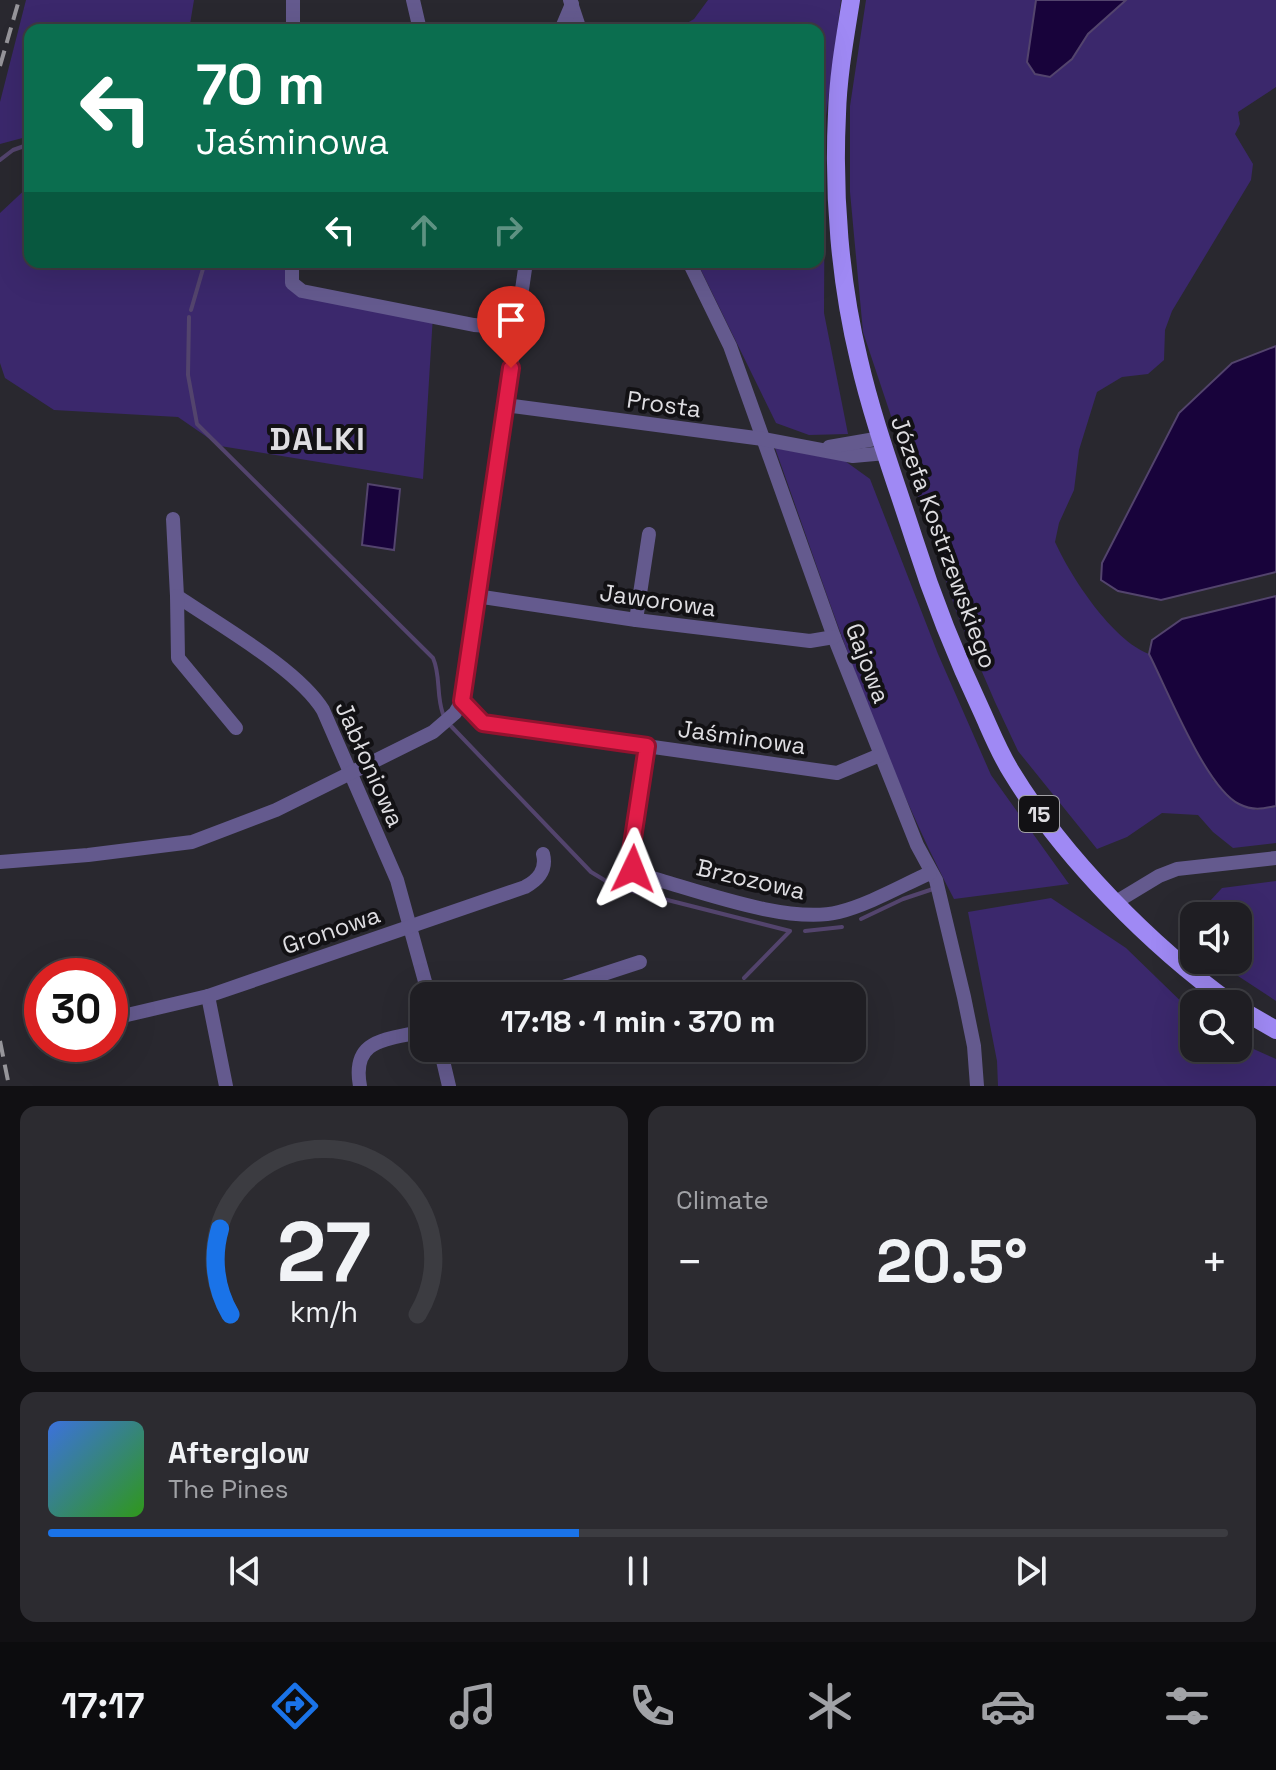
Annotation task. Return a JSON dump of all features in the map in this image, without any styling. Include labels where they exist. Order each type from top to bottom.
[{"type":"main road","name":"Józefa Kostrzewskiego","points":[[851,0],[837,112],[840,231],[853,335],[883,445],[926,576],[952,644],[1002,756],[1039,815],[1116,902],[1214,990]]},
{"type":"main road","points":[[1252,1016],[1276,1030]]},
{"type":"street","points":[[293,0],[293,24]]},
{"type":"street","points":[[413,0],[419,24]]},
{"type":"street","points":[[563,24],[571,2]]},
{"type":"street","points":[[571,2],[578,24]]},
{"type":"street","points":[[292,268],[292,283],[302,291],[474,325],[516,328]]},
{"type":"street","points":[[0,862],[192,842],[276,810],[353,774],[440,726],[458,707],[525,268]]},
{"type":"street","name":"Gajowa","points":[[692,268],[730,346],[834,637],[880,755],[942,896],[974,1046],[977,1086]]},
{"type":"street","name":"Prosta","points":[[505,405],[763,439],[853,456],[883,445]]},
{"type":"street","points":[[173,519],[178,658],[236,728]]},
{"type":"street","points":[[636,620],[649,534]]},
{"type":"street","name":"Jabłoniowa","points":[[177,596],[291,675],[309,691],[323,710],[397,880],[425,982]]},
{"type":"street","name":"Jaworowa","points":[[476,596],[636,620],[810,641],[834,637]]},
{"type":"street","name":"Jaśminowa","points":[[458,707],[483,723],[837,773],[880,755]]},
{"type":"street","name":"Brzozowa","points":[[647,746],[630,858],[633,869],[645,876],[782,914],[809,916],[838,913],[930,873]]},
{"type":"street","name":"Gronowa","points":[[128,1015],[208,996],[525,887],[539,876],[545,862],[543,854]]},
{"type":"street","points":[[1116,902],[1159,876],[1177,869],[1276,858]]},
{"type":"street","points":[[579,982],[640,962]]},
{"type":"street","points":[[208,996],[226,1086]]},
{"type":"street","points":[[360,1086],[357,1067],[362,1053],[375,1043],[410,1034]]},
{"type":"street","points":[[443,1062],[449,1086]]},
{"type":"shaded area","points":[[26,0],[194,0],[190,24],[24,24],[24,138],[0,144],[0,102]]},
{"type":"shaded area","points":[[708,0],[841,0],[825,124],[824,313],[848,434],[809,435],[776,423],[700,268],[824,268],[824,24],[685,24],[694,19]]},
{"type":"shaded area","points":[[866,0],[1036,0],[1072,59],[1088,34],[1126,0],[1276,0],[1276,87],[1238,112],[1240,124],[1235,134],[1253,164],[1251,180],[1172,311],[1165,330],[1164,360],[1148,374],[1122,377],[1097,392],[1079,450],[1074,490],[1059,523],[1055,542],[1082,589],[1107,622],[1135,647],[1149,654],[1213,780],[1256,810],[1276,806],[1276,843],[1233,848],[1198,815],[1162,813],[1127,837],[1097,849],[1018,751],[957,614],[863,332],[850,192],[850,106]]},
{"type":"shaded area","points":[[1036,0],[1126,0],[1088,34],[1072,59],[1050,77],[1035,74],[1027,62]]},
{"type":"shaded area","points":[[24,191],[24,268],[292,268],[292,283],[433,315],[423,479],[220,446],[178,417],[54,410],[5,378],[0,363],[0,213]]},
{"type":"shaded area","points":[[1276,346],[1276,572],[1161,600],[1118,591],[1101,580],[1102,563],[1179,413],[1232,363]]},
{"type":"shaded area","points":[[775,448],[845,461],[870,479],[938,654],[991,775],[1069,884],[954,899],[879,733]]},
{"type":"shaded area","points":[[368,484],[400,489],[394,550],[362,545]]},
{"type":"shaded area","points":[[1276,596],[1276,806],[1262,809],[1239,804],[1214,779],[1188,736],[1149,654],[1152,640],[1182,619]]},
{"type":"shaded area","points":[[1276,881],[1276,1001],[1235,974],[1252,974],[1252,902],[1209,902],[1222,888]]},
{"type":"shaded area","points":[[1051,898],[1126,948],[1180,1000],[1180,1062],[1252,1062],[1252,1048],[1276,1059],[1276,1086],[998,1086],[997,1061],[968,912]]},
{"type":"waterway","points":[[0,160],[24,146]]},
{"type":"waterway","points":[[191,310],[203,268]]},
{"type":"waterway","points":[[189,317],[188,375],[197,424],[433,658],[443,714]]},
{"type":"waterway","points":[[451,726],[591,872],[616,887],[790,931],[744,978]]},
{"type":"waterway","points":[[861,919],[933,889]]},
{"type":"waterway","points":[[805,931],[842,927]]},
{"type":"railway","points":[[0,66],[19,0]]},
{"type":"railway","points":[[0,1041],[9,1086]]},
{"type":"district","name":"DALKI","points":[[318,439]]},
{"type":"route","points":[[511,368],[462,701],[483,723],[647,746],[630,858],[633,869]]}]
